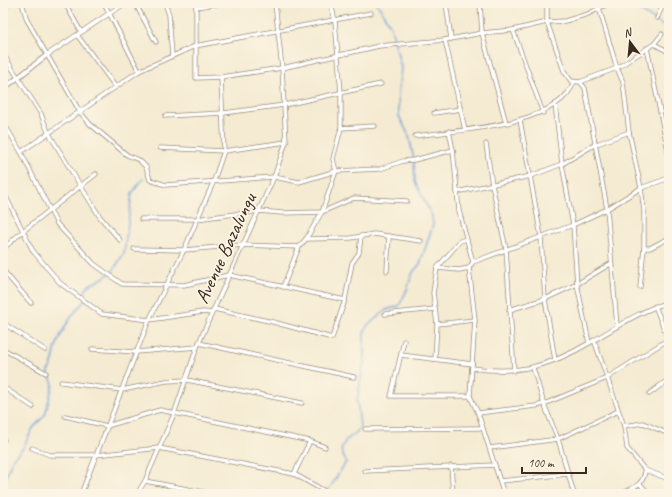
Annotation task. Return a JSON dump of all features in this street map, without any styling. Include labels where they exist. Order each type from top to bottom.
[{"type":"street","points":[[3,8],[10,3]]},
{"type":"street","points":[[22,3],[27,20],[80,112],[90,124],[127,155],[139,160],[146,167],[150,180],[166,185],[213,183],[274,177],[299,182],[336,171],[380,170],[403,161],[414,160],[453,150]]},
{"type":"street","points":[[65,3],[79,34],[115,86]]},
{"type":"street","points":[[104,3],[139,71]]},
{"type":"street","points":[[3,89],[47,55],[125,3]]},
{"type":"street","points":[[135,3],[156,42]]},
{"type":"street","points":[[165,3],[169,14],[172,56]]},
{"type":"street","points":[[222,3],[196,5],[196,78],[221,77],[282,68],[379,46],[446,40],[482,33],[514,30],[547,22],[565,21],[588,14],[609,3]]},
{"type":"street","name":"Avenue Bazalungu","points":[[137,494],[145,481],[174,414],[187,380],[197,347],[274,177],[286,142],[282,68],[275,3]]},
{"type":"street","points":[[283,287],[299,247],[306,239],[322,212],[336,171],[333,158],[341,128],[340,92],[336,21],[331,3]]},
{"type":"street","points":[[446,3],[451,39]]},
{"type":"street","points":[[480,3],[482,33],[506,123]]},
{"type":"street","points":[[547,3],[547,22],[564,71],[574,82],[580,82],[617,68],[654,44],[662,34]]},
{"type":"street","points":[[657,18],[664,3]]},
{"type":"street","points":[[599,8],[617,68],[624,82],[629,132],[641,188],[644,211],[644,248],[640,287]]},
{"type":"street","points":[[21,152],[115,86],[139,71],[195,46],[336,21],[371,13]]},
{"type":"street","points":[[514,30],[543,113]]},
{"type":"street","points":[[446,40],[465,130]]},
{"type":"street","points":[[654,44],[669,52]]},
{"type":"street","points":[[647,48],[669,156]]},
{"type":"street","points":[[3,54],[41,114],[48,132],[100,217],[120,240]]},
{"type":"street","points":[[81,494],[149,320],[184,250],[196,219],[213,183],[224,150],[224,113],[221,77]]},
{"type":"street","points":[[415,136],[506,123],[543,113],[571,92],[574,82]]},
{"type":"street","points":[[580,82],[585,88],[594,145],[607,209],[610,264],[617,326]]},
{"type":"street","points":[[166,116],[224,113],[284,105],[381,84]]},
{"type":"street","points":[[555,104],[562,164],[573,225],[577,284],[589,344]]},
{"type":"street","points":[[434,113],[461,109]]},
{"type":"street","points":[[520,120],[541,237],[545,299],[554,360]]},
{"type":"street","points":[[3,122],[21,152],[57,224],[94,264],[122,284],[184,285],[229,275],[345,300]]},
{"type":"street","points":[[341,128],[375,126]]},
{"type":"street","points":[[449,131],[453,150],[459,211],[473,262]]},
{"type":"street","points":[[458,192],[531,176],[562,164],[594,145],[629,132]]},
{"type":"street","points":[[160,148],[224,150],[286,142]]},
{"type":"street","points":[[486,144],[492,185],[506,249],[514,371]]},
{"type":"street","points":[[3,249],[80,185],[96,174]]},
{"type":"street","points":[[504,494],[478,413],[470,396],[475,320],[470,268],[473,262],[573,225],[607,209],[641,188],[662,179],[669,178]]},
{"type":"street","points":[[3,191],[33,251],[60,283],[102,314],[149,320],[203,312],[212,313]]},
{"type":"street","points":[[141,219],[196,219],[259,211],[282,213],[322,212],[354,198],[407,201]]},
{"type":"street","points":[[306,239],[374,234],[421,241]]},
{"type":"street","points":[[214,309],[272,322],[332,338],[345,300],[352,263],[359,253],[361,236]]},
{"type":"street","points":[[387,271],[389,236]]},
{"type":"street","points":[[644,248],[650,248],[669,238]]},
{"type":"street","points":[[435,359],[437,324],[433,293],[437,268],[460,241],[466,239]]},
{"type":"street","points":[[134,249],[184,250],[243,245],[299,247]]},
{"type":"street","points":[[510,310],[545,299],[577,284],[610,264]]},
{"type":"street","points":[[3,268],[6,274],[31,303]]},
{"type":"street","points":[[437,268],[459,270],[470,268]]},
{"type":"street","points":[[401,355],[435,359],[497,372],[533,368],[589,344],[645,309],[669,302]]},
{"type":"street","points":[[478,413],[544,404],[608,378],[669,340],[655,306]]},
{"type":"street","points":[[385,314],[435,309]]},
{"type":"street","points":[[437,324],[475,320]]},
{"type":"street","points":[[3,323],[45,350]]},
{"type":"street","points":[[594,340],[624,426],[627,448],[645,470],[669,479]]},
{"type":"street","points":[[404,341],[391,396],[470,396]]},
{"type":"street","points":[[199,343],[354,377]]},
{"type":"street","points":[[92,349],[136,352],[197,347]]},
{"type":"street","points":[[3,350],[46,372]]},
{"type":"street","points":[[533,368],[544,404],[558,439],[574,494]]},
{"type":"street","points":[[649,394],[669,379]]},
{"type":"street","points":[[61,382],[122,390],[166,381],[187,380],[302,403]]},
{"type":"street","points":[[3,387],[33,407]]},
{"type":"street","points":[[65,416],[108,426],[160,410],[310,441],[325,448]]},
{"type":"street","points":[[490,448],[558,439],[618,411]]},
{"type":"street","points":[[624,426],[643,424],[669,434]]},
{"type":"street","points":[[365,429],[483,428]]},
{"type":"street","points":[[294,474],[310,441]]},
{"type":"street","points":[[32,448],[50,455],[96,455],[159,448],[294,474],[330,494]]},
{"type":"street","points":[[364,471],[495,465]]},
{"type":"street","points":[[451,466],[453,494]]},
{"type":"street","points":[[621,494],[640,484],[645,476],[645,470]]},
{"type":"street","points":[[500,481],[568,474]]},
{"type":"street","points":[[145,481],[214,494]]},
{"type":"street","points":[[640,484],[649,494]]},
{"type":"street","points":[[190,494],[192,490]]},
{"type":"waterway","points":[[326,494],[346,462],[341,451],[345,441],[357,432],[360,426],[357,401],[364,361],[364,333],[367,326],[386,310],[399,306],[413,272],[420,264],[433,225],[432,216],[415,182],[414,160],[409,136],[399,116],[398,93],[401,68],[391,27],[377,3]]},
{"type":"waterway","points":[[629,3],[669,30]]},
{"type":"waterway","points":[[3,483],[13,458],[23,448],[33,428],[45,415],[53,384],[48,371],[52,365],[56,348],[66,325],[86,299],[85,291],[89,285],[100,280],[113,271],[124,253],[132,193],[143,179]]}]
